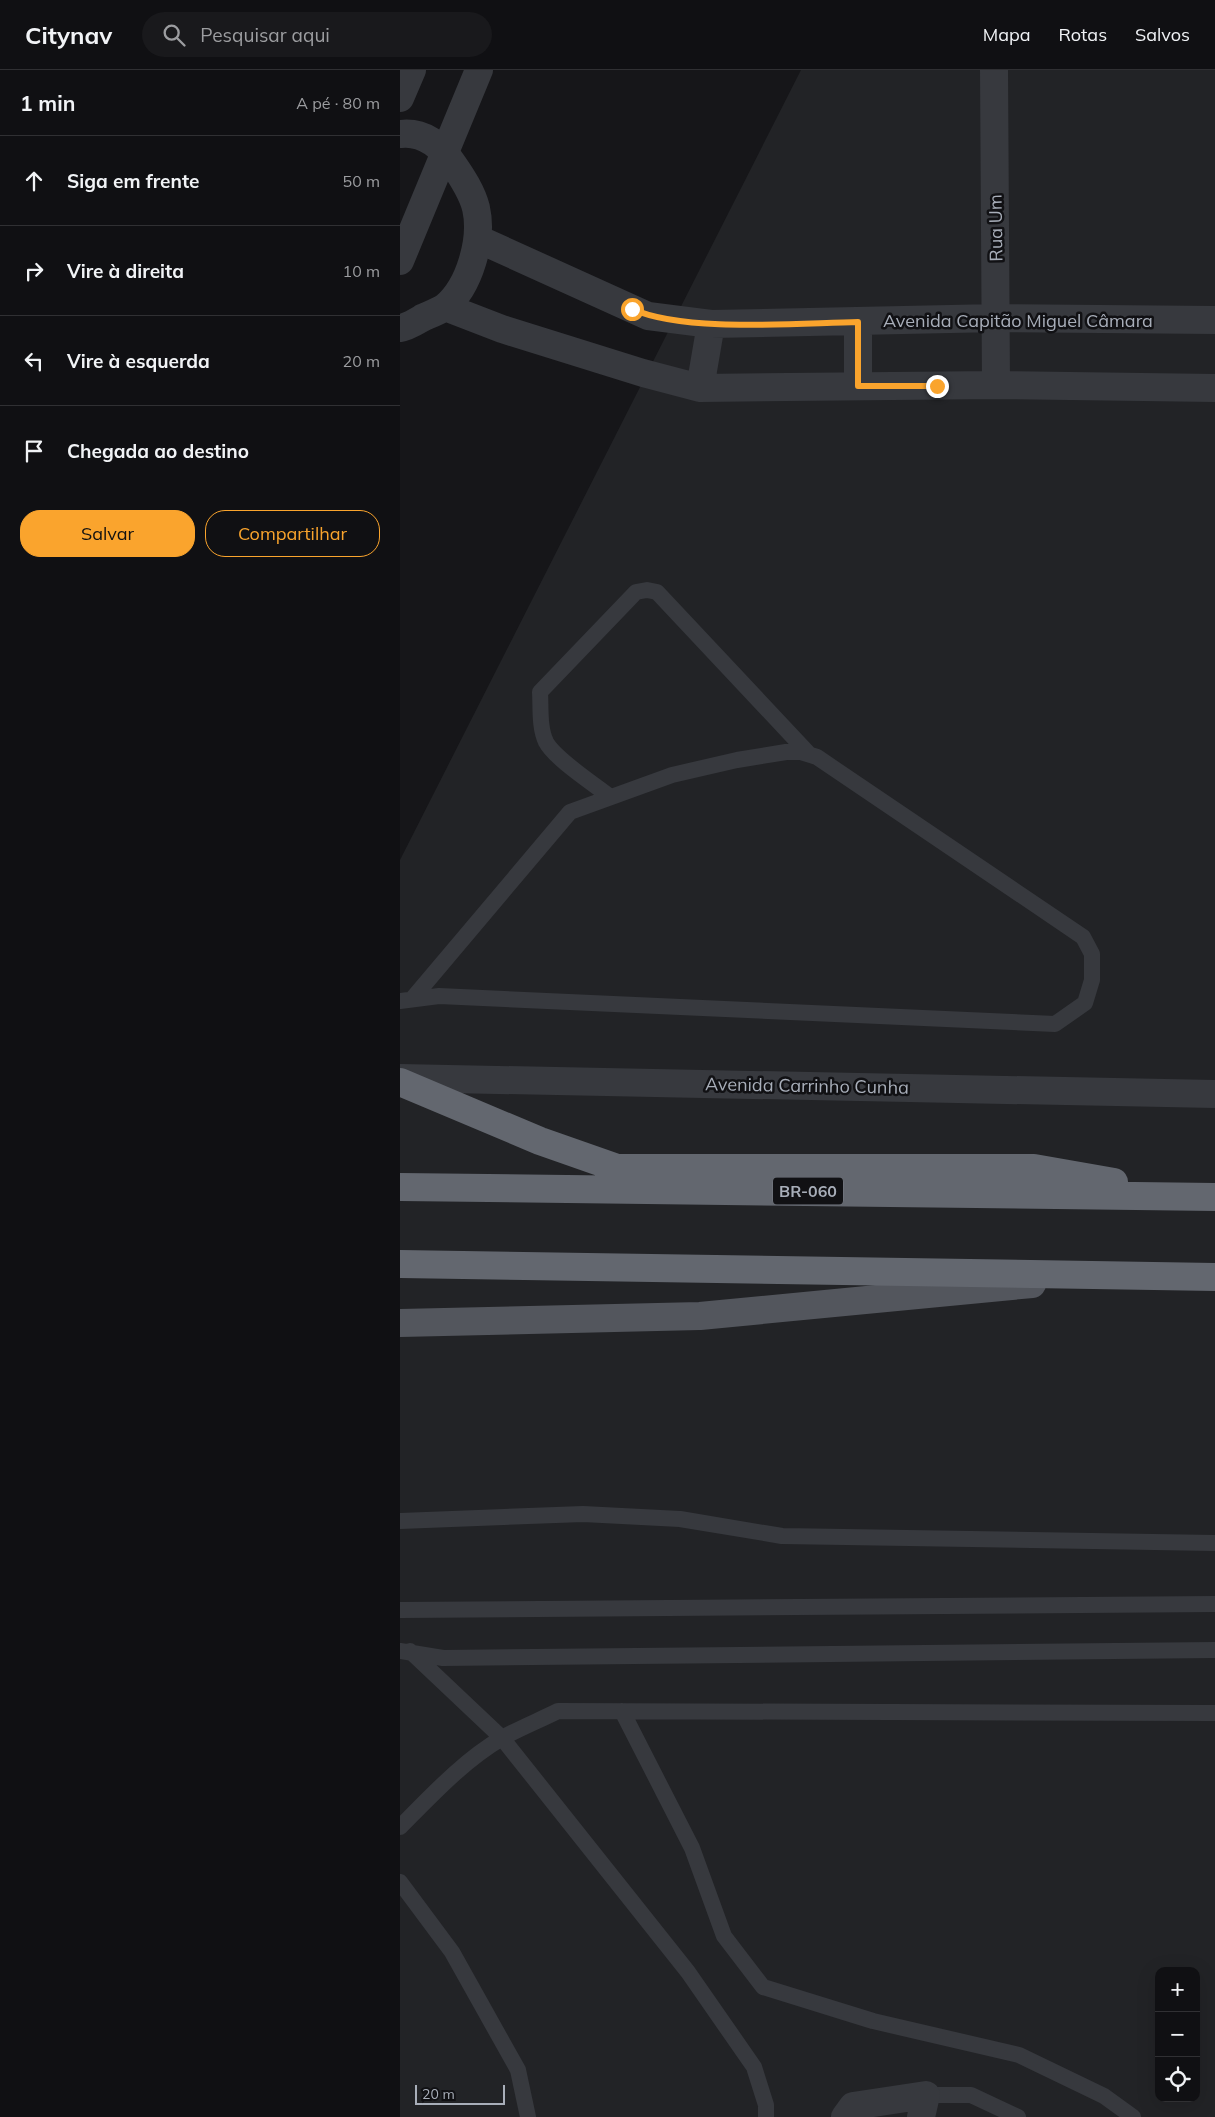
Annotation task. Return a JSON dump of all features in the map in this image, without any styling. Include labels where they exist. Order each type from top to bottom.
[{"type":"highway","points":[[400,1082],[540,1141],[617,1168],[1034,1168],[1204,1197]]},
{"type":"highway","name":"BR-060","points":[[400,1187],[1204,1197]]},
{"type":"highway","points":[[400,1264],[1127,1274],[1215,1277]]},
{"type":"main road","points":[[400,1323],[700,1316],[1127,1274]]},
{"type":"street","points":[[400,98],[412,70]]},
{"type":"street","points":[[400,261],[478,70]]},
{"type":"street","name":"Rua Um","points":[[994,70],[996,385]]},
{"type":"street","points":[[400,134],[409,133],[424,137],[445,151],[464,180],[476,208],[478,239],[471,269],[455,296],[445,307],[400,328]]},
{"type":"street","name":"Avenida Capitão Miguel Câmara","points":[[478,239],[648,316],[711,324],[997,318],[1215,320]]},
{"type":"street","points":[[445,307],[548,344],[700,388],[996,385],[1215,388]]},
{"type":"street","points":[[858,322],[858,386]]},
{"type":"street","points":[[700,388],[711,324]]},
{"type":"street","name":"Avenida Carrinho Cunha","points":[[400,1078],[1215,1094]]},
{"type":"street","points":[[845,2117],[853,2106],[924,2106]]},
{"type":"lane","points":[[609,796],[556,754],[547,743],[542,727],[540,692],[636,592],[647,590],[657,592],[808,754]]},
{"type":"lane","points":[[786,752],[817,756],[1083,936],[1092,954],[1092,980],[1085,1004],[1055,1024],[449,996],[406,1000],[570,812],[609,796],[672,775],[737,760],[786,752]]},
{"type":"lane","points":[[400,1521],[583,1514],[680,1519],[782,1536],[1215,1543]]},
{"type":"lane","points":[[400,1610],[1215,1604]]},
{"type":"lane","points":[[404,1650],[443,1658],[1215,1650]]},
{"type":"lane","points":[[404,1650],[502,1738],[688,1972],[754,2067],[766,2106],[766,2117]]},
{"type":"lane","points":[[622,1711],[692,1848],[724,1936],[763,1987],[873,2021],[1018,2055],[1104,2096],[1133,2117]]},
{"type":"lane","points":[[400,1827],[452,1775],[502,1738],[558,1712],[1215,1713]]},
{"type":"lane","points":[[400,1882],[452,1952],[518,2070],[528,2117]]},
{"type":"lane","points":[[924,2106],[972,2095],[1018,2117]]},
{"type":"shaded area","points":[[801,70],[1215,70],[1215,2117],[400,2117],[400,860]]},
{"type":"route","points":[[632,309],[648,316],[711,324],[858,322],[858,386],[937,386]]}]
